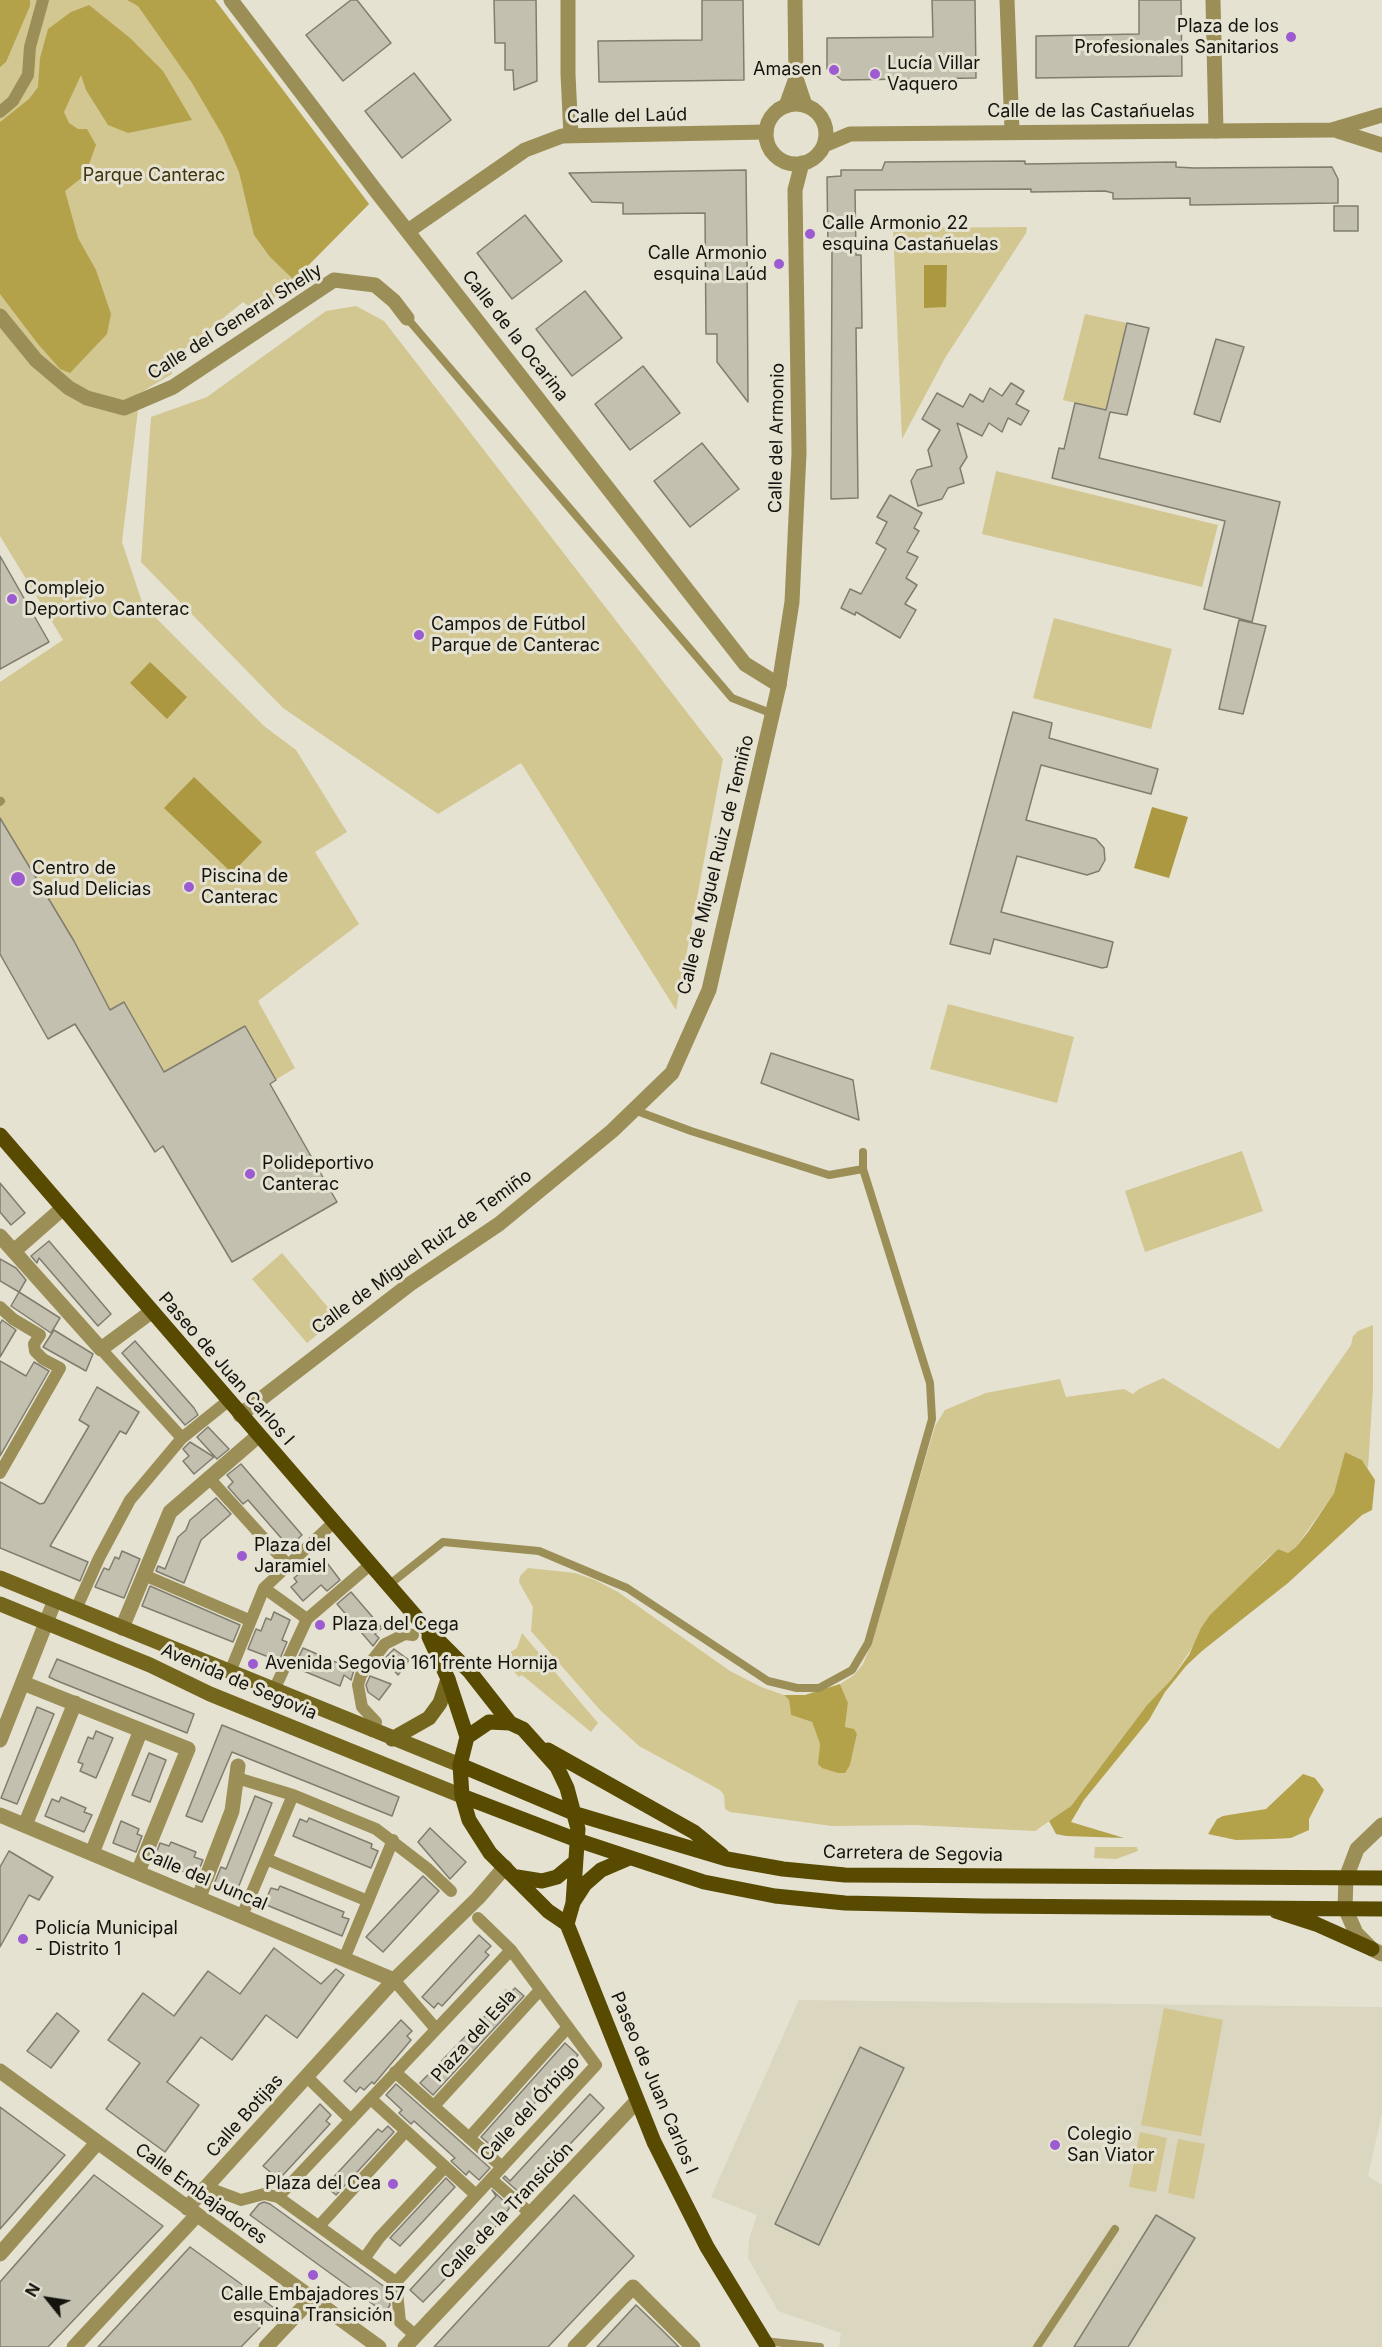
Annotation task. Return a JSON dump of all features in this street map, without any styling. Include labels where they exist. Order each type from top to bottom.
[{"type":"main road","name":"Paseo de Juan Carlos I","points":[[0,1135],[258,1436],[390,1584],[448,1679],[467,1737]]},
{"type":"main road","name":"Avenida de Segovia","points":[[0,1578],[460,1765]]},
{"type":"main road","name":"Avenida de Segovia","points":[[0,1604],[150,1665],[210,1694],[462,1796]]},
{"type":"main road","name":"Paseo de Juan Carlos I","points":[[418,1631],[470,1672],[510,1723],[523,1729],[557,1767],[576,1814],[577,1840],[573,1903],[567,1924],[654,2142],[707,2247],[766,2344]]},
{"type":"main road","points":[[393,1739],[429,1718],[440,1704],[448,1679]]},
{"type":"main road","points":[[510,1723],[489,1722],[467,1737],[460,1765],[462,1796],[470,1820],[490,1852],[548,1911],[567,1924]]},
{"type":"main road","points":[[539,1745],[694,1832],[727,1859]]},
{"type":"main road","name":"Carretera de Segovia","points":[[460,1765],[576,1814],[727,1859],[783,1869],[845,1875],[1382,1878]]},
{"type":"main road","points":[[462,1796],[577,1840],[704,1882],[776,1896],[846,1903],[1382,1909]]},
{"type":"main road","points":[[573,1903],[585,1884],[601,1870],[629,1858]]},
{"type":"main road","points":[[517,1877],[542,1881],[557,1877],[575,1862]]},
{"type":"main road","points":[[1262,1907],[1316,1924],[1377,1952]]},
{"type":"street","points":[[0,112],[13,101],[28,75],[30,46],[42,0]]},
{"type":"street","name":"Calle de la Ocarina","points":[[231,0],[746,664],[779,685]]},
{"type":"street","points":[[568,0],[571,136]]},
{"type":"street","points":[[795,0],[796,78],[805,105]]},
{"type":"street","points":[[1007,0],[1012,131]]},
{"type":"street","points":[[1213,0],[1216,131]]},
{"type":"street","points":[[786,106],[796,78]]},
{"type":"street","points":[[805,105],[814,110],[824,121],[826,134],[824,145],[815,158],[802,163],[784,162],[771,150],[766,132],[772,115],[786,106],[805,105]]},
{"type":"street","name":"Calle de las Castañuelas","points":[[1332,130],[1379,114]]},
{"type":"street","name":"Calle de las Castañuelas","points":[[824,121],[850,134]]},
{"type":"street","name":"Calle de las Castañuelas","points":[[824,145],[850,134],[1332,130],[1382,145]]},
{"type":"street","name":"Calle del Laúd","points":[[408,231],[525,150],[562,136],[766,132]]},
{"type":"street","name":"Calle del Armonio","points":[[784,162],[795,190]]},
{"type":"street","name":"Calle del Armonio","points":[[779,685],[792,602],[799,453],[795,190],[802,163]]},
{"type":"street","name":"Calle del General Shelly","points":[[0,316],[36,360],[69,388],[87,398],[124,408],[173,387],[334,280],[375,285],[394,301],[406,318]]},
{"type":"street","name":"Calle de Miguel Ruiz de Temiño","points":[[240,1415],[410,1284],[499,1224],[634,1110],[672,1073],[709,990],[779,685]]},
{"type":"street","points":[[14,1251],[63,1208]]},
{"type":"street","points":[[0,1236],[182,1438]]},
{"type":"street","points":[[0,1307],[13,1319],[40,1335],[34,1344],[35,1351],[43,1359],[60,1368],[0,1473]]},
{"type":"street","points":[[101,1349],[151,1312]]},
{"type":"street","points":[[76,1609],[99,1558],[130,1500],[182,1438],[228,1401]]},
{"type":"street","points":[[122,1628],[170,1512],[258,1436]]},
{"type":"street","points":[[209,1478],[287,1564]]},
{"type":"street","points":[[230,1672],[249,1620],[264,1588],[334,1522]]},
{"type":"street","points":[[274,1690],[308,1619],[371,1564]]},
{"type":"street","points":[[144,1575],[249,1620]]},
{"type":"street","points":[[264,1588],[308,1619]]},
{"type":"street","points":[[0,1740],[54,1600]]},
{"type":"street","points":[[372,1731],[376,1722],[362,1707],[357,1685],[361,1676],[386,1644],[405,1634],[418,1631]]},
{"type":"street","points":[[23,1683],[188,1749],[138,1872]]},
{"type":"street","points":[[25,1826],[75,1704]]},
{"type":"street","points":[[92,1853],[141,1730]]},
{"type":"street","points":[[199,1897],[232,1811],[238,1772],[376,1829],[393,1840],[451,1891]]},
{"type":"street","points":[[242,1916],[292,1795]]},
{"type":"street","name":"Calle del Juncal","points":[[0,1815],[394,1980]]},
{"type":"street","points":[[1377,1952],[1356,1933],[1345,1908],[1346,1878],[1357,1849],[1382,1825]]},
{"type":"street","points":[[344,1959],[393,1840]]},
{"type":"street","points":[[266,1859],[368,1901]]},
{"type":"street","name":"Calle Botijas","points":[[74,2347],[192,2211],[206,2187],[394,1980],[478,1898],[504,1866]]},
{"type":"street","points":[[469,2139],[568,2027],[511,1950],[478,1918]]},
{"type":"street","points":[[278,2197],[511,1950]]},
{"type":"street","points":[[394,1980],[436,2029]]},
{"type":"street","name":"Plaza del Esla","points":[[434,2106],[540,1990]]},
{"type":"street","name":"Calle del Órbigo","points":[[396,2282],[596,2065],[568,2027]]},
{"type":"street","name":"Calle Embajadores","points":[[0,2071],[379,2347]]},
{"type":"street","points":[[395,2072],[502,2167]]},
{"type":"street","name":"Calle Botijas","points":[[306,2076],[351,2120]]},
{"type":"street","points":[[371,2098],[476,2195]]},
{"type":"street","name":"Calle de la Transición","points":[[410,2341],[637,2101]]},
{"type":"street","points":[[319,2226],[406,2131]]},
{"type":"street","points":[[0,2254],[97,2143]]},
{"type":"street","points":[[364,2259],[379,2238],[445,2167]]},
{"type":"street","name":"Calle del Órbigo","points":[[491,2179],[531,2214]]},
{"type":"street","points":[[206,2187],[241,2200],[264,2194],[278,2197],[396,2282],[400,2322],[410,2341]]},
{"type":"street","points":[[575,2347],[633,2287],[693,2347]]},
{"type":"street","points":[[266,2347],[312,2298]]},
{"type":"lane","points":[[406,318],[732,698],[773,714]]},
{"type":"lane","points":[[634,1110],[691,1131],[829,1174],[863,1169]]},
{"type":"lane","points":[[390,1584],[443,1542],[539,1551],[627,1588],[768,1681],[797,1688],[813,1688],[847,1675],[860,1660],[868,1643],[932,1419],[930,1383],[863,1169],[863,1152]]},
{"type":"lane","points":[[1037,2347],[1114,2229]]},
{"type":"lane","points":[[766,2344],[820,2347]]},
{"type":"shaded area","points":[[0,0],[30,0],[30,6],[6,62],[0,67]]},
{"type":"shaded area","points":[[127,0],[215,0],[369,204],[294,280],[270,257],[254,235],[239,172],[223,136],[192,83],[138,6]]},
{"type":"shaded area","points":[[89,5],[130,38],[163,71],[192,120],[128,133],[108,125],[86,90],[81,75],[64,112],[69,123],[78,129],[87,129],[96,145],[85,175],[65,191],[78,238],[96,270],[111,314],[107,334],[70,373],[60,369],[0,294],[0,122],[29,99],[38,87],[40,58],[48,29],[71,12]]},
{"type":"shaded area","points":[[924,265],[947,265],[946,307],[924,308]]},
{"type":"shaded area","points":[[150,662],[187,697],[167,719],[130,683]]},
{"type":"shaded area","points":[[194,777],[262,842],[232,873],[164,808]]},
{"type":"shaded area","points":[[1152,807],[1188,817],[1169,878],[1134,868]]},
{"type":"shaded area","points":[[1345,1452],[1362,1460],[1375,1480],[1372,1510],[1362,1515],[1288,1583],[1186,1666],[1165,1692],[1149,1720],[1084,1800],[1071,1822],[1124,1838],[1056,1834],[1049,1821],[1071,1806],[1147,1705],[1171,1680],[1189,1655],[1201,1628],[1210,1615],[1278,1549],[1288,1553],[1308,1532],[1334,1493]]},
{"type":"shaded area","points":[[840,1684],[848,1703],[845,1727],[854,1729],[857,1734],[850,1765],[845,1773],[822,1768],[818,1764],[820,1744],[812,1722],[791,1715],[789,1700],[784,1695],[805,1695]]},
{"type":"shaded area","points":[[1303,1774],[1315,1778],[1324,1790],[1309,1819],[1309,1830],[1291,1838],[1272,1839],[1236,1840],[1208,1834],[1217,1819],[1223,1816],[1266,1809]]},
{"type":"shaded area","name":"Colegio San Viator","points":[[799,2000],[1382,2007],[1382,2113],[1368,2176],[1382,2185],[1382,2347],[839,2347],[841,2333],[778,2311],[748,2258],[749,2239],[757,2215],[711,2197]]},
{"type":"green space","name":"Parque Canterac","points":[[0,0],[215,0],[369,204],[258,314],[243,302],[171,360],[172,374],[140,393],[122,542],[143,605],[264,726],[296,750],[347,832],[315,852],[359,924],[258,1001],[295,1068],[155,1152],[75,1024],[107,1004],[74,941],[0,818],[0,682],[63,640],[0,536]]},
{"type":"green space","points":[[1027,227],[1026,233],[945,358],[902,439],[893,228]]},
{"type":"green space","name":"Campos de Fútbol Parque de Canterac","points":[[356,306],[384,321],[723,759],[676,1010],[521,763],[438,814],[283,708],[141,562],[151,417],[207,397],[326,311]]},
{"type":"green space","points":[[1085,314],[1127,323],[1106,410],[1063,400]]},
{"type":"green space","points":[[996,471],[1218,525],[1202,587],[982,534]]},
{"type":"green space","points":[[1054,618],[1172,649],[1151,729],[1033,698]]},
{"type":"green space","points":[[948,1004],[1074,1037],[1057,1103],[930,1069]]},
{"type":"green space","points":[[1242,1151],[1263,1211],[1145,1252],[1125,1191]]},
{"type":"green space","points":[[282,1253],[337,1318],[307,1343],[252,1279]]},
{"type":"green space","points":[[1373,1325],[1373,1389],[1368,1468],[1362,1460],[1345,1452],[1334,1493],[1296,1547],[1288,1553],[1278,1549],[1263,1562],[1195,1643],[1171,1680],[1147,1705],[1071,1806],[1035,1831],[915,1825],[832,1826],[730,1812],[725,1809],[724,1795],[720,1790],[639,1746],[600,1710],[531,1631],[533,1607],[519,1582],[520,1576],[528,1568],[575,1573],[595,1580],[618,1592],[730,1671],[761,1687],[784,1695],[789,1700],[791,1715],[812,1722],[820,1744],[819,1764],[838,1773],[850,1765],[857,1734],[845,1727],[848,1703],[840,1684],[854,1675],[863,1664],[870,1647],[935,1426],[945,1410],[986,1393],[1060,1379],[1066,1397],[1124,1389],[1133,1394],[1163,1378],[1279,1449],[1351,1345],[1353,1336],[1358,1331]]},
{"type":"green space","points":[[522,1633],[598,1723],[591,1732],[522,1675],[519,1677],[498,1655],[509,1653],[517,1648]]},
{"type":"green space","points":[[1095,1847],[1137,1847],[1138,1851],[1116,1859],[1094,1858]]},
{"type":"green space","points":[[1164,2008],[1223,2020],[1201,2136],[1141,2125]]},
{"type":"green space","points":[[1140,2132],[1167,2138],[1156,2192],[1129,2187]]},
{"type":"green space","points":[[1178,2139],[1205,2144],[1194,2199],[1168,2193]]},
{"type":"building","points":[[351,0],[357,0],[391,43],[343,81],[306,35]]},
{"type":"building","points":[[494,0],[536,0],[537,81],[514,90],[513,70],[505,70],[505,43],[495,43]]},
{"type":"building","points":[[702,0],[743,0],[744,80],[599,82],[598,41],[702,40]]},
{"type":"building","points":[[932,0],[975,0],[976,78],[842,80],[827,69],[827,38],[933,37]]},
{"type":"building","points":[[1139,0],[1181,0],[1182,76],[1036,78],[1036,36],[1139,34]]},
{"type":"building","points":[[414,73],[451,120],[402,158],[365,111]]},
{"type":"building","points":[[1025,161],[1025,164],[1176,162],[1176,167],[1194,168],[1332,167],[1338,179],[1338,203],[1190,205],[1190,198],[1113,199],[1113,193],[1105,191],[855,190],[856,255],[861,255],[862,328],[856,328],[858,498],[831,499],[832,250],[828,250],[827,177],[841,176],[841,170],[882,170],[885,162]]},
{"type":"building","points":[[746,170],[748,402],[717,362],[717,334],[706,334],[705,213],[623,214],[623,203],[592,202],[569,173]]},
{"type":"building","points":[[1334,206],[1358,206],[1358,231],[1334,231]]},
{"type":"building","points":[[525,215],[562,261],[512,299],[477,253]]},
{"type":"building","points":[[585,291],[622,338],[572,376],[536,329]]},
{"type":"building","points":[[1127,323],[1149,328],[1127,415],[1110,412],[1099,458],[1280,502],[1252,622],[1204,609],[1225,521],[1052,478],[1059,448],[1064,449],[1075,403],[1106,410]]},
{"type":"building","points":[[1216,339],[1244,347],[1220,422],[1194,414]]},
{"type":"building","points":[[643,366],[680,413],[630,450],[595,404]]},
{"type":"building","points":[[1011,383],[1024,391],[1016,404],[1029,411],[1021,425],[1008,418],[1002,432],[989,423],[982,436],[957,423],[967,457],[960,468],[964,483],[948,488],[942,499],[918,506],[911,481],[917,470],[932,466],[928,450],[940,430],[922,419],[937,393],[963,407],[970,394],[983,402],[990,388],[1002,396]]},
{"type":"building","points":[[702,443],[739,489],[690,527],[654,481]]},
{"type":"building","points":[[890,495],[922,513],[914,528],[919,531],[907,552],[918,557],[906,578],[917,585],[905,604],[916,610],[900,638],[856,612],[855,615],[841,608],[850,589],[861,594],[886,549],[876,543],[887,522],[877,517]]},
{"type":"building","name":"Complejo Deportivo Canterac","points":[[0,556],[49,642],[0,669]]},
{"type":"building","points":[[1239,620],[1266,626],[1243,714],[1219,709]]},
{"type":"building","points":[[1013,712],[1052,723],[1049,738],[1158,769],[1151,794],[1041,765],[1026,820],[1096,839],[1104,848],[1105,860],[1099,871],[1087,875],[1017,856],[1001,912],[1113,942],[1107,967],[1102,968],[994,939],[990,954],[950,944]]},
{"type":"building","points":[[0,818],[74,941],[110,1010],[124,1002],[164,1072],[245,1026],[276,1080],[270,1084],[337,1202],[232,1262],[163,1146],[155,1152],[75,1024],[48,1039],[0,954]]},
{"type":"building","points":[[771,1053],[853,1080],[859,1120],[761,1083]]},
{"type":"building","points":[[0,1183],[25,1213],[11,1225],[0,1212]]},
{"type":"building","points":[[49,1241],[111,1314],[98,1326],[39,1258],[37,1263],[31,1256]]},
{"type":"building","points":[[0,1259],[16,1268],[26,1280],[19,1292],[0,1281]]},
{"type":"building","points":[[19,1292],[60,1318],[51,1333],[11,1306]]},
{"type":"building","points":[[2,1320],[16,1330],[0,1357],[0,1324]]},
{"type":"building","points":[[54,1330],[93,1354],[86,1371],[43,1347]]},
{"type":"building","points":[[135,1341],[194,1408],[198,1415],[185,1425],[122,1353]]},
{"type":"building","points":[[0,1361],[26,1376],[34,1362],[49,1371],[0,1456]]},
{"type":"building","points":[[97,1387],[139,1412],[126,1434],[120,1431],[50,1546],[88,1562],[80,1581],[0,1548],[0,1482],[40,1504],[44,1503],[89,1426],[79,1420]]},
{"type":"building","points":[[208,1427],[229,1449],[217,1459],[197,1437]]},
{"type":"building","points":[[190,1442],[214,1457],[194,1474],[183,1461],[189,1456],[183,1449]]},
{"type":"building","points":[[241,1464],[302,1535],[289,1547],[248,1500],[243,1504],[228,1487],[233,1482],[227,1475]]},
{"type":"building","points":[[216,1498],[231,1514],[201,1540],[184,1583],[156,1571],[158,1566],[165,1569],[178,1537],[186,1530],[190,1520]]},
{"type":"building","points":[[122,1551],[140,1559],[124,1598],[95,1587],[104,1568],[109,1570],[115,1557],[119,1559]]},
{"type":"building","points":[[324,1559],[340,1580],[327,1591],[321,1585],[303,1601],[291,1587],[297,1582],[294,1578],[315,1561],[318,1564]]},
{"type":"building","points":[[150,1586],[240,1625],[233,1642],[142,1606]]},
{"type":"building","points":[[351,1592],[382,1628],[375,1634],[379,1638],[373,1646],[337,1604]]},
{"type":"building","points":[[274,1612],[290,1620],[282,1640],[287,1642],[279,1661],[248,1649],[256,1629],[261,1631],[266,1618],[271,1620]]},
{"type":"building","points":[[303,1648],[354,1670],[351,1680],[344,1675],[340,1686],[294,1667]]},
{"type":"building","points":[[394,1649],[409,1660],[398,1675],[384,1659]]},
{"type":"building","points":[[57,1659],[194,1714],[187,1733],[49,1677]]},
{"type":"building","points":[[370,1676],[391,1684],[379,1700],[368,1692],[366,1685]]},
{"type":"building","points":[[37,1707],[54,1714],[17,1804],[1,1798]]},
{"type":"building","points":[[222,1725],[399,1797],[392,1816],[232,1752],[202,1822],[186,1816]]},
{"type":"building","points":[[96,1731],[113,1738],[96,1778],[80,1771],[83,1764],[78,1762],[88,1737],[93,1739]]},
{"type":"building","points":[[149,1753],[166,1760],[150,1802],[132,1795]]},
{"type":"building","points":[[255,1796],[272,1803],[236,1893],[214,1884],[221,1867],[226,1869]]},
{"type":"building","points":[[61,1797],[86,1808],[84,1812],[92,1815],[84,1832],[45,1816],[52,1799],[59,1802]]},
{"type":"building","points":[[309,1818],[372,1844],[371,1848],[378,1851],[371,1868],[293,1836],[300,1819],[307,1822]]},
{"type":"building","points":[[121,1821],[139,1829],[137,1834],[142,1836],[136,1852],[113,1843]]},
{"type":"building","points":[[430,1828],[466,1862],[450,1879],[418,1842]]},
{"type":"building","points":[[171,1842],[196,1852],[194,1857],[203,1860],[196,1877],[154,1859],[160,1843],[169,1846]]},
{"type":"building","points":[[9,1851],[53,1877],[39,1900],[29,1895],[0,1947],[0,1867]]},
{"type":"building","points":[[423,1876],[439,1891],[383,1952],[366,1937]]},
{"type":"building","points":[[280,1886],[344,1912],[342,1917],[349,1919],[342,1936],[264,1904],[271,1888],[278,1890]]},
{"type":"building","points":[[479,1935],[491,1946],[485,1952],[489,1955],[442,2006],[438,2003],[434,2008],[422,1997]]},
{"type":"building","points":[[274,1948],[321,1984],[336,1969],[344,1975],[297,2038],[266,2015],[232,2060],[201,2037],[167,2082],[199,2105],[165,2152],[106,2109],[140,2063],[108,2040],[143,1993],[174,2016],[208,1971],[240,1994]]},
{"type":"building","points":[[515,1988],[524,1996],[433,2095],[420,2083],[490,2011],[506,1990],[510,1993]]},
{"type":"building","points":[[57,2013],[79,2031],[51,2068],[27,2051]]},
{"type":"building","points":[[401,2020],[412,2031],[407,2036],[411,2040],[374,2084],[372,2082],[364,2090],[360,2087],[356,2092],[344,2081]]},
{"type":"building","points":[[565,2043],[578,2055],[494,2148],[481,2137]]},
{"type":"building","points":[[860,2047],[904,2068],[819,2245],[775,2224]]},
{"type":"building","points":[[396,2084],[490,2168],[479,2180],[469,2171],[466,2175],[451,2161],[455,2158],[414,2121],[411,2124],[399,2113],[402,2110],[386,2095]]},
{"type":"building","points":[[590,2094],[604,2108],[522,2195],[503,2178],[505,2176],[510,2181]]},
{"type":"building","points":[[320,2104],[331,2115],[326,2121],[330,2124],[283,2175],[279,2172],[275,2176],[263,2166]]},
{"type":"building","points":[[0,2107],[65,2155],[0,2229]]},
{"type":"building","points":[[388,2126],[394,2132],[336,2195],[329,2189],[335,2183],[331,2180],[378,2129],[382,2132]]},
{"type":"building","points":[[94,2175],[163,2226],[48,2347],[0,2347],[0,2282]]},
{"type":"building","points":[[446,2178],[455,2187],[400,2246],[390,2238]]},
{"type":"building","points":[[492,2190],[510,2207],[498,2224],[423,2302],[410,2290],[496,2196]]},
{"type":"building","points":[[574,2195],[634,2256],[548,2347],[434,2347]]},
{"type":"building","points":[[264,2202],[270,2204],[389,2290],[390,2305],[385,2313],[250,2215],[259,2204]]},
{"type":"building","points":[[1156,2215],[1195,2238],[1128,2347],[1074,2347]]},
{"type":"building","points":[[190,2247],[277,2310],[241,2347],[98,2347]]},
{"type":"building","points":[[636,2305],[661,2329],[679,2347],[597,2347]]},
{"type":"place","name":"Plaza de los Profesionales Sanitarios","points":[[1291,37]]},
{"type":"place","name":"Amasen","points":[[834,70]]},
{"type":"place","name":"Lucía Villar Vaquero","points":[[875,74]]},
{"type":"place","name":"Calle Armonio 22 esquina Castañuelas","points":[[810,234]]},
{"type":"place","name":"Calle Armonio esquina Laúd","points":[[779,264]]},
{"type":"place","name":"Complejo Deportivo Canterac","points":[[12,599]]},
{"type":"place","name":"Campos de Fútbol Parque de Canterac","points":[[419,635]]},
{"type":"place","name":"Centro de Salud Delicias","points":[[18,879]]},
{"type":"place","name":"Piscina de Canterac","points":[[189,887]]},
{"type":"place","name":"Polideportivo Canterac","points":[[250,1174]]},
{"type":"place","name":"Plaza del Jaramiel","points":[[242,1556]]},
{"type":"place","name":"Plaza del Cega","points":[[320,1625]]},
{"type":"place","name":"Avenida Segovia 161 frente Hornija","points":[[253,1664]]},
{"type":"place","name":"Policía Municipal - Distrito 1","points":[[23,1939]]},
{"type":"place","name":"Colegio San Viator","points":[[1055,2145]]},
{"type":"place","name":"Plaza del Cea","points":[[393,2184]]},
{"type":"place","name":"Calle Embajadores 57 esquina Transición","points":[[313,2275]]}]
